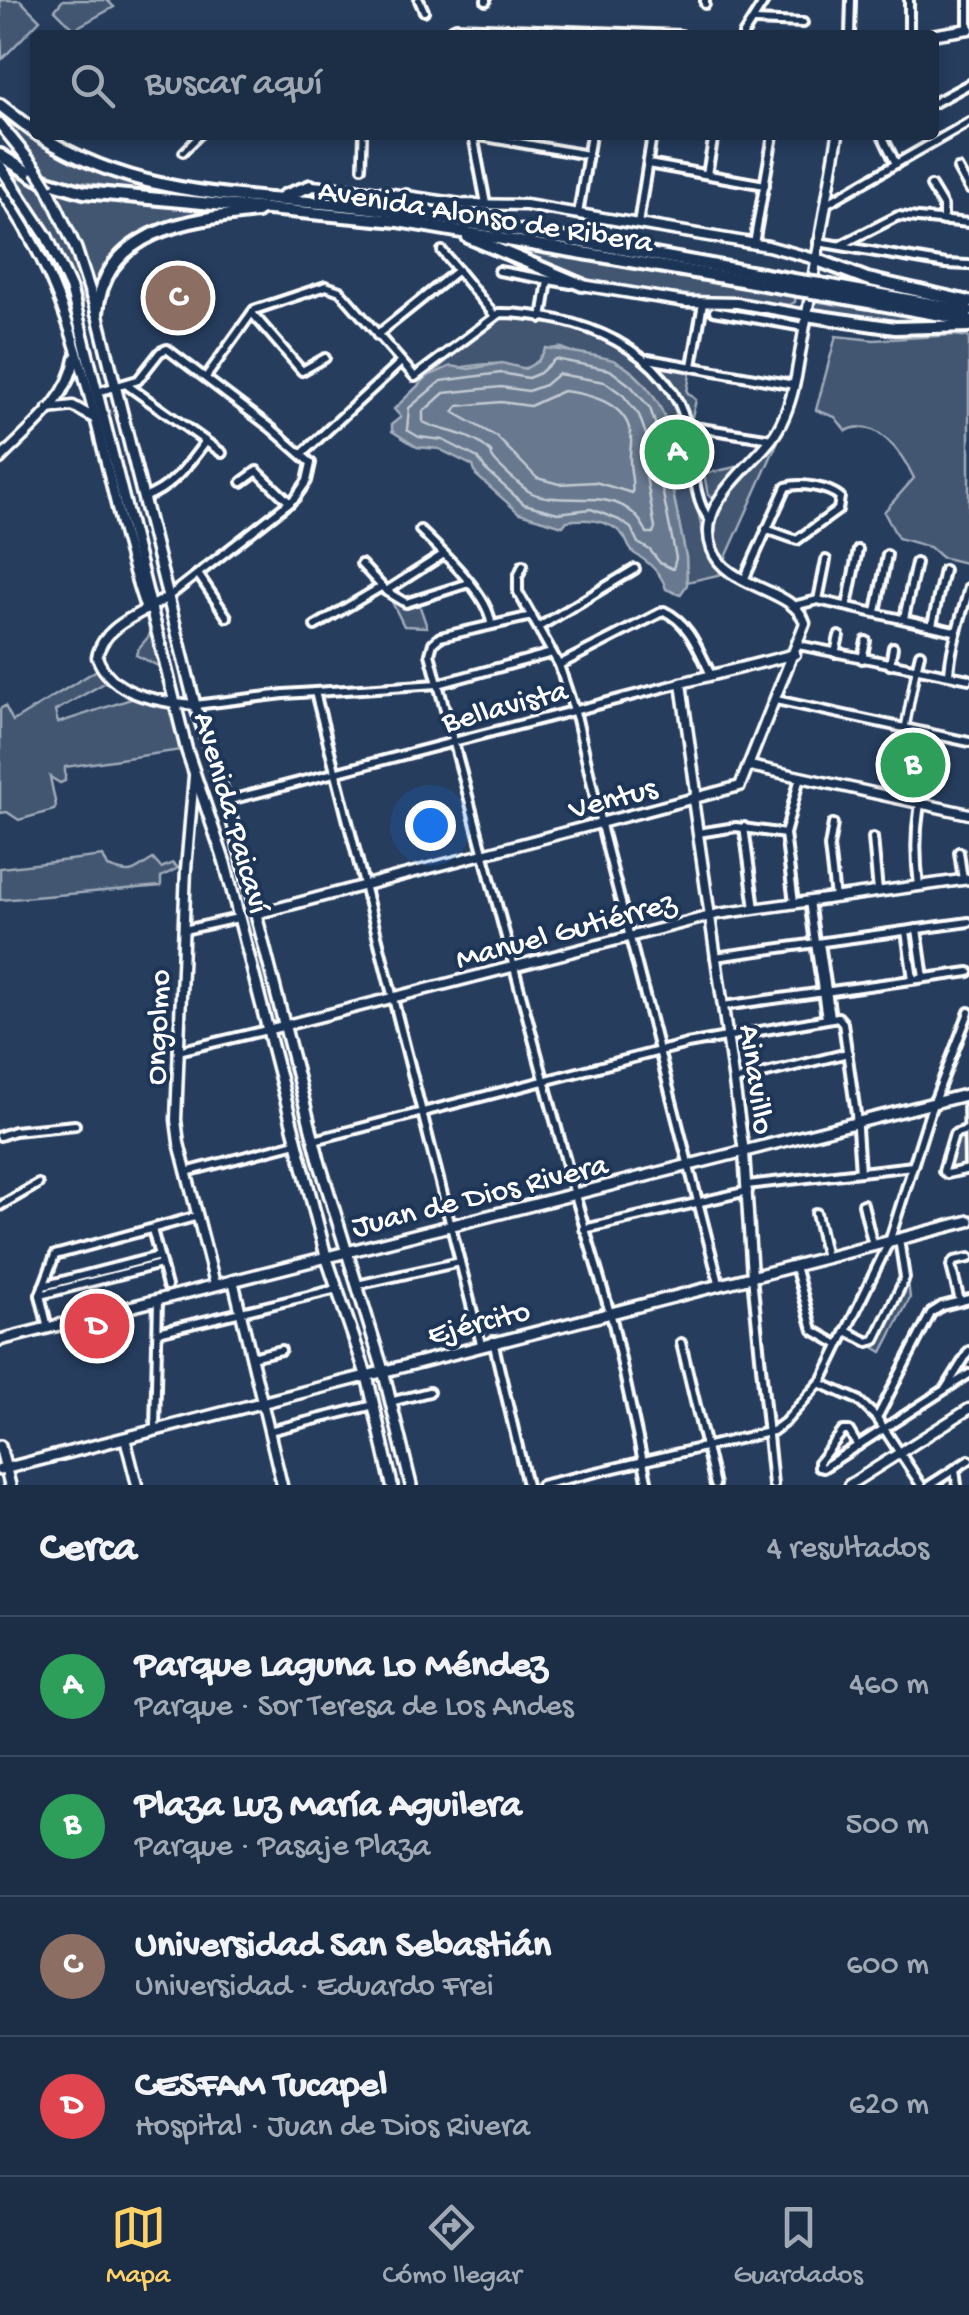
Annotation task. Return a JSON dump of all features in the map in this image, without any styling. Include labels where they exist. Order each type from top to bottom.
[{"type":"highway","name":"Avenida Alonso de Ribera","points":[[0,105],[30,129]]},
{"type":"highway","name":"Avenida Alonso de Ribera","points":[[48,140],[79,158],[140,181],[189,192],[365,207],[799,285],[969,323]]},
{"type":"highway","name":"Avenida Alonso de Ribera","points":[[0,155],[38,178],[84,192],[441,223]]},
{"type":"highway","points":[[268,198],[311,186]]},
{"type":"highway","points":[[406,196],[441,223],[582,284]]},
{"type":"highway","points":[[97,313],[107,272],[118,256],[136,243],[200,220],[288,210]]},
{"type":"highway","points":[[814,259],[868,279],[969,302]]},
{"type":"highway","name":"Avenida Alonso de Ribera","points":[[819,289],[969,311]]},
{"type":"highway","points":[[805,321],[894,328],[969,323]]},
{"type":"main road","name":"Avenida Paicaví","points":[[0,124],[48,188],[76,249],[97,313],[194,705],[226,800],[344,1252],[382,1370],[411,1485]]},
{"type":"main road","name":"Avenida Paicaví","points":[[0,166],[61,264],[74,300],[149,608],[193,766],[222,851],[326,1256],[367,1374],[392,1485]]},
{"type":"main road","name":"Juan de Dios Rivera","points":[[0,1340],[969,1094]]},
{"type":"main road","name":"Ejército","points":[[3,1469],[969,1222]]},
{"type":"main road","points":[[0,1446],[10,1485]]},
{"type":"street","points":[[419,0],[424,12]]},
{"type":"street","points":[[748,30],[765,0]]},
{"type":"street","points":[[850,30],[851,0]]},
{"type":"street","points":[[908,30],[909,0]]},
{"type":"street","points":[[939,34],[968,29],[968,0]]},
{"type":"street","points":[[754,21],[803,24]]},
{"type":"street","points":[[939,100],[969,84]]},
{"type":"street","points":[[939,139],[969,122]]},
{"type":"street","points":[[182,152],[195,140]]},
{"type":"street","points":[[362,168],[363,140]]},
{"type":"street","points":[[474,140],[486,204]]},
{"type":"street","points":[[504,140],[588,155]]},
{"type":"street","points":[[529,144],[530,140]]},
{"type":"street","points":[[578,214],[590,140]]},
{"type":"street","points":[[638,224],[651,140]]},
{"type":"street","points":[[707,174],[713,140]]},
{"type":"street","points":[[754,244],[772,140]]},
{"type":"street","points":[[837,140],[794,384],[783,420],[772,439],[716,504],[709,519],[708,535],[716,559],[728,571],[793,606],[805,623],[750,766],[969,814]]},
{"type":"street","points":[[884,140],[896,164]]},
{"type":"street","points":[[825,204],[938,140]]},
{"type":"street","points":[[648,164],[764,185]]},
{"type":"street","points":[[958,169],[969,189]]},
{"type":"street","points":[[311,186],[468,205],[515,204],[754,244],[814,259]]},
{"type":"street","points":[[931,186],[943,206],[943,221]]},
{"type":"street","name":"Avenida Paicaví","points":[[0,190],[44,261],[75,348],[149,608]]},
{"type":"street","points":[[840,246],[893,217],[969,222]]},
{"type":"street","points":[[818,242],[969,265]]},
{"type":"street","points":[[442,251],[494,316]]},
{"type":"street","points":[[377,335],[458,270]]},
{"type":"street","points":[[499,271],[704,303],[747,304],[805,321]]},
{"type":"street","points":[[542,318],[548,281]]},
{"type":"street","points":[[206,377],[261,306],[326,286],[340,291],[411,375],[419,376],[504,312],[584,327],[611,338],[642,358],[670,385],[688,426],[698,496],[709,519]]},
{"type":"street","points":[[692,366],[704,303]]},
{"type":"street","points":[[714,311],[805,321]]},
{"type":"street","points":[[252,313],[304,372],[325,358]]},
{"type":"street","points":[[0,459],[70,380],[75,348]]},
{"type":"street","points":[[97,392],[142,378],[160,352],[170,351],[303,453],[312,470],[290,503],[168,597],[107,635],[97,654],[99,662],[107,677],[121,688],[176,704],[194,705],[438,684],[552,654]]},
{"type":"street","points":[[642,358],[794,384]]},
{"type":"street","points":[[303,453],[400,363]]},
{"type":"street","points":[[126,384],[222,453]]},
{"type":"street","points":[[48,409],[69,405],[94,418]]},
{"type":"street","points":[[688,426],[772,439]]},
{"type":"street","points":[[142,498],[159,492],[183,471],[206,442]]},
{"type":"street","points":[[242,482],[256,471],[290,503]]},
{"type":"street","points":[[744,580],[766,529],[788,486],[832,491],[840,497],[838,510],[800,538],[791,540],[766,529]]},
{"type":"street","points":[[420,530],[468,583],[490,614],[491,623]]},
{"type":"street","points":[[847,606],[858,550]]},
{"type":"street","points":[[315,626],[444,554]]},
{"type":"street","points":[[876,612],[888,555]]},
{"type":"street","points":[[818,600],[826,560]]},
{"type":"street","points":[[904,618],[916,562]]},
{"type":"street","points":[[361,564],[383,589],[406,603],[468,583]]},
{"type":"street","points":[[524,565],[517,587],[558,665],[574,711],[719,1284]]},
{"type":"street","points":[[539,627],[635,569]]},
{"type":"street","points":[[932,624],[944,570]]},
{"type":"street","points":[[198,574],[227,617]]},
{"type":"street","points":[[949,674],[954,631],[960,624],[969,586]]},
{"type":"street","points":[[793,606],[818,600],[954,631]]},
{"type":"street","points":[[558,665],[664,611],[692,636],[710,675]]},
{"type":"street","points":[[532,616],[443,636],[435,641],[430,654],[609,1312],[648,1485]]},
{"type":"street","points":[[835,653],[839,636]]},
{"type":"street","points":[[862,659],[866,641]]},
{"type":"street","points":[[890,665],[893,647]]},
{"type":"street","points":[[796,649],[969,679]]},
{"type":"street","name":"Bellavista","points":[[226,800],[681,683],[796,649]]},
{"type":"street","points":[[888,796],[920,654]]},
{"type":"street","name":"Ainavillo","points":[[681,683],[709,916],[744,1152],[772,1485]]},
{"type":"street","points":[[315,692],[481,1344]]},
{"type":"street","points":[[776,700],[969,742]]},
{"type":"street","points":[[919,886],[914,842],[938,736]]},
{"type":"street","name":"Ongolmo","points":[[193,766],[177,1130],[216,1284]]},
{"type":"street","name":"Ventus","points":[[256,914],[738,788],[750,766]]},
{"type":"street","points":[[794,903],[785,834],[800,777]]},
{"type":"street","points":[[833,824],[829,847],[834,898]]},
{"type":"street","points":[[698,833],[744,828],[785,834]]},
{"type":"street","points":[[744,828],[755,909]]},
{"type":"street","points":[[874,838],[878,892]]},
{"type":"street","points":[[959,852],[966,879]]},
{"type":"street","name":"Manuel Gutiérrez","points":[[178,1051],[709,916],[966,879]]},
{"type":"street","points":[[809,901],[828,1018]]},
{"type":"street","points":[[184,930],[240,917]]},
{"type":"street","points":[[715,957],[969,922]]},
{"type":"street","points":[[917,929],[924,978]]},
{"type":"street","points":[[906,931],[913,979]]},
{"type":"street","points":[[722,1006],[969,972]]},
{"type":"street","points":[[541,1485],[781,1426],[820,1382],[894,1240],[913,1166],[969,1012]]},
{"type":"street","points":[[314,1140],[727,1035],[841,1018],[860,1172]]},
{"type":"street","points":[[734,1081],[848,1053]]},
{"type":"street","points":[[966,1130],[954,1134],[943,1169],[947,1174],[969,1168],[969,1094]]},
{"type":"street","points":[[0,1136],[14,1131],[74,1126]]},
{"type":"street","points":[[186,1172],[298,1142]]},
{"type":"street","points":[[584,1228],[747,1188],[913,1166]]},
{"type":"street","points":[[0,1206],[38,1184]]},
{"type":"street","points":[[863,1204],[873,1246]]},
{"type":"street","points":[[816,1214],[826,1258]]},
{"type":"street","points":[[48,1328],[41,1291],[51,1260],[58,1253],[198,1216]]},
{"type":"street","points":[[152,1228],[167,1286]]},
{"type":"street","points":[[846,1331],[870,1343],[876,1338],[905,1278],[894,1240]]},
{"type":"street","points":[[960,1301],[951,1266],[954,1261],[969,1258]]},
{"type":"street","points":[[41,1291],[160,1260]]},
{"type":"street","points":[[356,1285],[460,1262]]},
{"type":"street","points":[[796,1266],[812,1328],[840,1345]]},
{"type":"street","points":[[233,1280],[282,1485]]},
{"type":"street","points":[[158,1332],[336,1289]]},
{"type":"street","points":[[155,1430],[158,1299]]},
{"type":"street","points":[[877,1418],[933,1311],[969,1299]]},
{"type":"street","points":[[493,1341],[527,1485]]},
{"type":"street","points":[[681,1343],[715,1485]]},
{"type":"street","points":[[251,1357],[281,1350]]},
{"type":"street","points":[[945,1390],[969,1352]]},
{"type":"street","points":[[858,1446],[849,1431],[843,1431],[818,1466],[822,1468],[858,1446],[969,1374]]},
{"type":"street","points":[[820,1382],[853,1398],[877,1418],[921,1485]]},
{"type":"street","points":[[390,1402],[430,1392]]},
{"type":"street","points":[[269,1431],[374,1405]]},
{"type":"street","points":[[849,1485],[969,1409]]},
{"type":"street","points":[[124,1438],[137,1485]]},
{"type":"street","points":[[930,1485],[969,1460]]},
{"type":"street","points":[[955,1469],[957,1485]]},
{"type":"shaded area","points":[[0,0],[20,0],[40,20],[2,59]]},
{"type":"shaded area","points":[[63,0],[107,0],[114,7],[74,29],[55,10]]},
{"type":"shaded area","points":[[0,110],[30,132],[30,140],[42,140],[86,164],[182,197],[66,180],[48,173],[0,118]]},
{"type":"shaded area","points":[[12,169],[33,180],[50,204],[73,259],[83,306],[56,243]]},
{"type":"shaded area","points":[[56,190],[102,199],[226,209],[130,244],[115,255],[95,292],[82,246]]},
{"type":"shaded area","points":[[500,243],[796,294],[795,302],[789,305],[619,287],[564,273]]},
{"type":"shaded area","points":[[814,301],[948,322],[905,326],[816,312]]},
{"type":"shaded area","points":[[501,317],[551,324],[604,341],[650,370],[667,389],[683,427],[706,549],[722,574],[687,582],[686,557],[668,468],[667,427],[650,392],[624,366],[556,348],[529,367],[485,364],[428,376]]},
{"type":"shaded area","points":[[836,336],[874,340],[969,337],[969,564],[941,557],[930,547],[898,538],[884,512],[914,478],[903,459],[878,433],[857,427],[846,431],[835,417],[816,410]]},
{"type":"shaded area","points":[[657,364],[691,368],[687,392],[696,400],[690,425],[677,389]]},
{"type":"shaded area","points":[[778,441],[724,562],[714,536],[718,508]]},
{"type":"shaded area","points":[[740,466],[715,497],[708,495],[704,474]]},
{"type":"shaded area","points":[[391,600],[408,607],[419,604],[427,627],[404,626]]},
{"type":"shaded area","points":[[152,629],[165,680],[158,666],[136,655]]},
{"type":"shaded area","points":[[97,670],[106,682],[55,711],[58,723],[137,697],[170,706],[181,750],[65,767],[65,781],[60,783],[50,777],[54,810],[19,820],[7,812],[0,813],[0,709],[5,706],[13,721]]},
{"type":"shaded area","points":[[909,736],[933,742],[917,795],[893,788]]},
{"type":"shaded area","points":[[103,856],[108,867],[123,872],[133,871],[153,859],[161,868],[173,863],[178,868],[161,877],[161,886],[0,900],[0,868]]},
{"type":"shaded area","points":[[963,1133],[966,1166],[945,1170],[956,1136]]},
{"type":"shaded area","points":[[908,1281],[910,1298],[882,1352],[875,1348]]},
{"type":"water","points":[[546,348],[615,361],[634,374],[658,403],[670,437],[668,468],[686,557],[687,585],[680,595],[666,589],[654,568],[632,552],[622,534],[610,526],[581,520],[567,521],[563,526],[519,513],[476,475],[473,466],[439,449],[417,447],[392,431],[392,424],[401,417],[394,409],[428,376],[451,366],[469,369],[502,363],[525,369],[538,361]]},
{"type":"place","name":"Universidad San Sebastián","points":[[178,298]]},
{"type":"place","name":"Parque Laguna Lo Méndez","points":[[677,452]]},
{"type":"place","name":"Plaza Luz María Aguilera","points":[[913,765]]},
{"type":"place","name":"CESFAM Tucapel","points":[[97,1326]]}]
